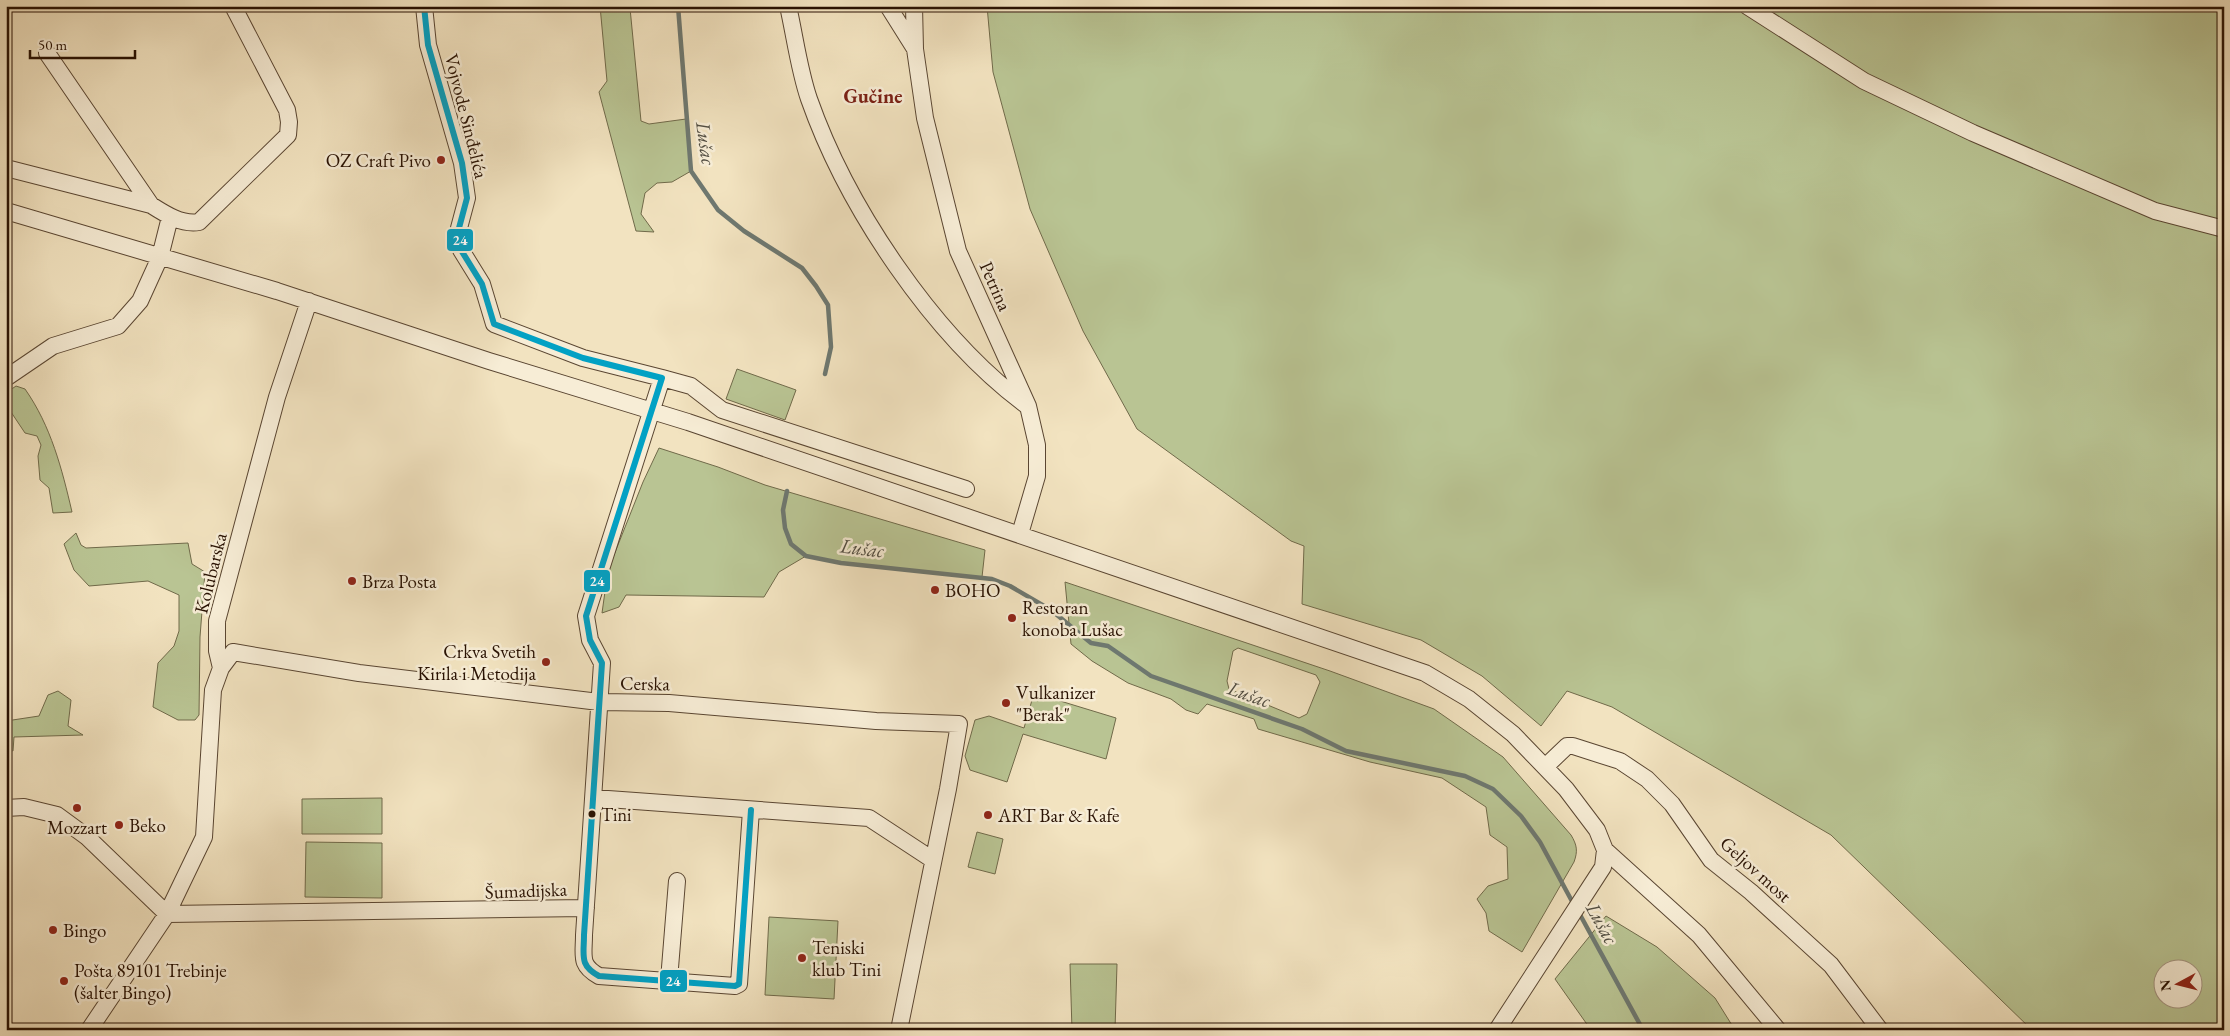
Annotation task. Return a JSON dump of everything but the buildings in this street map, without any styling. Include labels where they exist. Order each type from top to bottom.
[{"type":"street","points":[[6,168],[150,205],[170,217],[192,223],[199,222],[288,135],[289,122],[287,110],[233,6]]},
{"type":"street","name":"Vojvode Sinđelića","points":[[424,6],[428,45],[462,163],[467,198],[459,228],[461,250],[482,284],[494,324],[583,358],[662,378]]},
{"type":"street","points":[[788,6],[808,96],[826,144],[855,201],[906,279],[948,331],[989,375],[1028,406]]},
{"type":"street","name":"Petrina","points":[[888,6],[915,49]]},
{"type":"street","name":"Petrina","points":[[914,6],[915,49],[925,118],[958,251],[1028,406],[1037,445],[1037,476],[1020,534]]},
{"type":"street","points":[[1747,6],[1864,81],[1956,125],[2155,211],[2224,229]]},
{"type":"street","points":[[46,54],[150,205]]},
{"type":"street","points":[[6,210],[309,301],[652,411],[1020,534],[1126,573],[1425,673],[1469,699],[1513,734],[1566,789],[1598,830],[1605,850],[1603,867],[1497,1030]]},
{"type":"street","points":[[6,378],[53,346],[118,326],[140,301],[160,257],[170,217]]},
{"type":"street","name":"Kolubarska","points":[[89,1030],[167,914],[204,837],[213,690],[221,668],[217,651],[217,621],[277,397],[309,301]]},
{"type":"street","points":[[586,908],[602,663],[590,640],[586,616],[662,378],[691,386],[722,410],[966,489]]},
{"type":"street","name":"Cerska","points":[[221,668],[233,652],[247,653],[359,674],[599,702],[669,702],[876,721],[959,724],[933,860]]},
{"type":"street","name":"Geljov most","points":[[1545,767],[1567,746],[1573,746],[1620,761],[1647,779],[1672,804],[1711,860],[1751,892],[1831,965],[1880,1030]]},
{"type":"street","points":[[594,798],[869,818],[933,860],[899,1030]]},
{"type":"street","points":[[6,808],[24,807],[57,816],[87,837],[167,914]]},
{"type":"street","name":"Šumadijska","points":[[167,914],[586,908],[584,960],[588,970],[600,976],[735,986],[738,984],[751,810]]},
{"type":"street","points":[[1605,850],[1700,935],[1778,1030]]},
{"type":"street","points":[[669,980],[678,881]]},
{"type":"green space","points":[[600,6],[660,6],[630,8],[641,121],[649,124],[686,119],[691,171],[672,182],[657,183],[645,193],[641,214],[654,232],[636,231],[599,92],[607,81]]},
{"type":"green space","points":[[987,6],[1744,6],[1863,83],[2224,231],[2224,1030],[2032,1030],[1831,835],[1612,707],[1567,691],[1541,726],[1482,676],[1421,640],[1302,604],[1304,546],[1291,541],[1137,429],[1083,331],[1030,209],[993,72]]},
{"type":"green space","points":[[1750,6],[2224,6],[2224,228],[2155,209],[1864,79]]},
{"type":"green space","points":[[737,369],[796,390],[785,420],[726,399]]},
{"type":"green space","points":[[16,386],[25,389],[49,433],[60,464],[72,512],[53,513],[49,488],[40,480],[38,456],[41,445],[37,436],[25,433],[9,409],[6,410],[6,393]]},
{"type":"green space","points":[[659,448],[718,467],[765,485],[985,550],[982,577],[841,563],[806,556],[779,572],[764,597],[626,595],[619,607],[602,613],[608,570],[643,482]]},
{"type":"green space","points":[[76,533],[81,545],[86,548],[188,543],[192,564],[205,572],[200,637],[199,715],[195,720],[178,720],[153,707],[158,663],[174,646],[179,631],[179,595],[148,581],[89,586],[74,570],[64,544]]},
{"type":"green space","points":[[1065,582],[1330,671],[1434,709],[1503,757],[1571,835],[1576,848],[1574,862],[1522,952],[1489,931],[1486,913],[1477,899],[1488,886],[1508,879],[1507,847],[1490,835],[1486,807],[1442,778],[1370,762],[1258,729],[1254,719],[1207,704],[1198,714],[1186,710],[1171,699],[1128,683],[1092,661],[1071,644]],"holes":[[[1238,648],[1316,675],[1320,682],[1307,714],[1299,718],[1229,689],[1227,681],[1233,651]]]},
{"type":"green space","points":[[58,691],[71,700],[68,726],[83,735],[14,737],[13,751],[6,749],[6,721],[39,716],[48,695]]},
{"type":"green space","points":[[1034,693],[1116,718],[1106,759],[1023,734],[1007,782],[970,770],[965,756],[975,720],[989,716],[1024,728]]},
{"type":"green space","points":[[382,798],[382,834],[302,834],[302,799]]},
{"type":"green space","points":[[977,832],[1003,839],[995,874],[968,867]]},
{"type":"green space","points":[[306,842],[382,843],[382,898],[305,897]]},
{"type":"green space","points":[[1606,916],[1657,947],[1715,998],[1735,1030],[1591,1030],[1555,979]]},
{"type":"green space","name":"Teniski klub Tini","points":[[769,917],[838,921],[834,999],[765,995]]},
{"type":"green space","points":[[1070,964],[1117,964],[1115,1030],[1072,1030]]},
{"type":"waterway","name":"Lušac","points":[[678,6],[691,171],[718,210],[744,231],[802,268],[816,286],[828,305],[831,347],[825,374]]},
{"type":"waterway","name":"Lušac","points":[[787,491],[783,510],[785,528],[791,544],[806,556],[841,563],[992,579],[1010,586],[1051,610],[1091,643],[1108,646],[1151,676],[1302,729],[1346,751],[1465,776],[1493,789],[1521,816],[1540,842],[1574,905]]},
{"type":"waterway","name":"Lušac","points":[[1578,911],[1643,1030]]},
{"type":"transit line","name":"24","points":[[424,6],[428,45],[462,163],[467,198],[459,228],[461,250],[482,284],[494,324],[583,358],[662,378],[586,616],[590,640],[602,663],[583,954],[588,968],[599,976],[735,986],[739,984],[751,810]]},
{"type":"place","name":"OZ Craft Pivo","points":[[441,160]]},
{"type":"place","name":"Brza Posta","points":[[352,581]]},
{"type":"place","name":"BOHO","points":[[935,590]]},
{"type":"place","name":"Restoran konoba Lušac","points":[[1012,618]]},
{"type":"place","name":"Crkva Svetih Kirila i Metodija","points":[[546,662]]},
{"type":"place","name":"Vulkanizer \"Berak\"","points":[[1006,703]]},
{"type":"place","name":"Mozzart","points":[[77,808]]},
{"type":"place","name":"Tini","points":[[592,814]]},
{"type":"place","name":"ART Bar & Кafe","points":[[988,815]]},
{"type":"place","name":"Beko","points":[[119,825]]},
{"type":"place","name":"Bingo","points":[[53,930]]},
{"type":"place","name":"Teniski klub Tini","points":[[802,958]]},
{"type":"place","name":"Pošta 89101 Trebinje (šalter Bingo)","points":[[64,981]]},
{"type":"district","name":"Gučine","points":[[873,96]]}]
